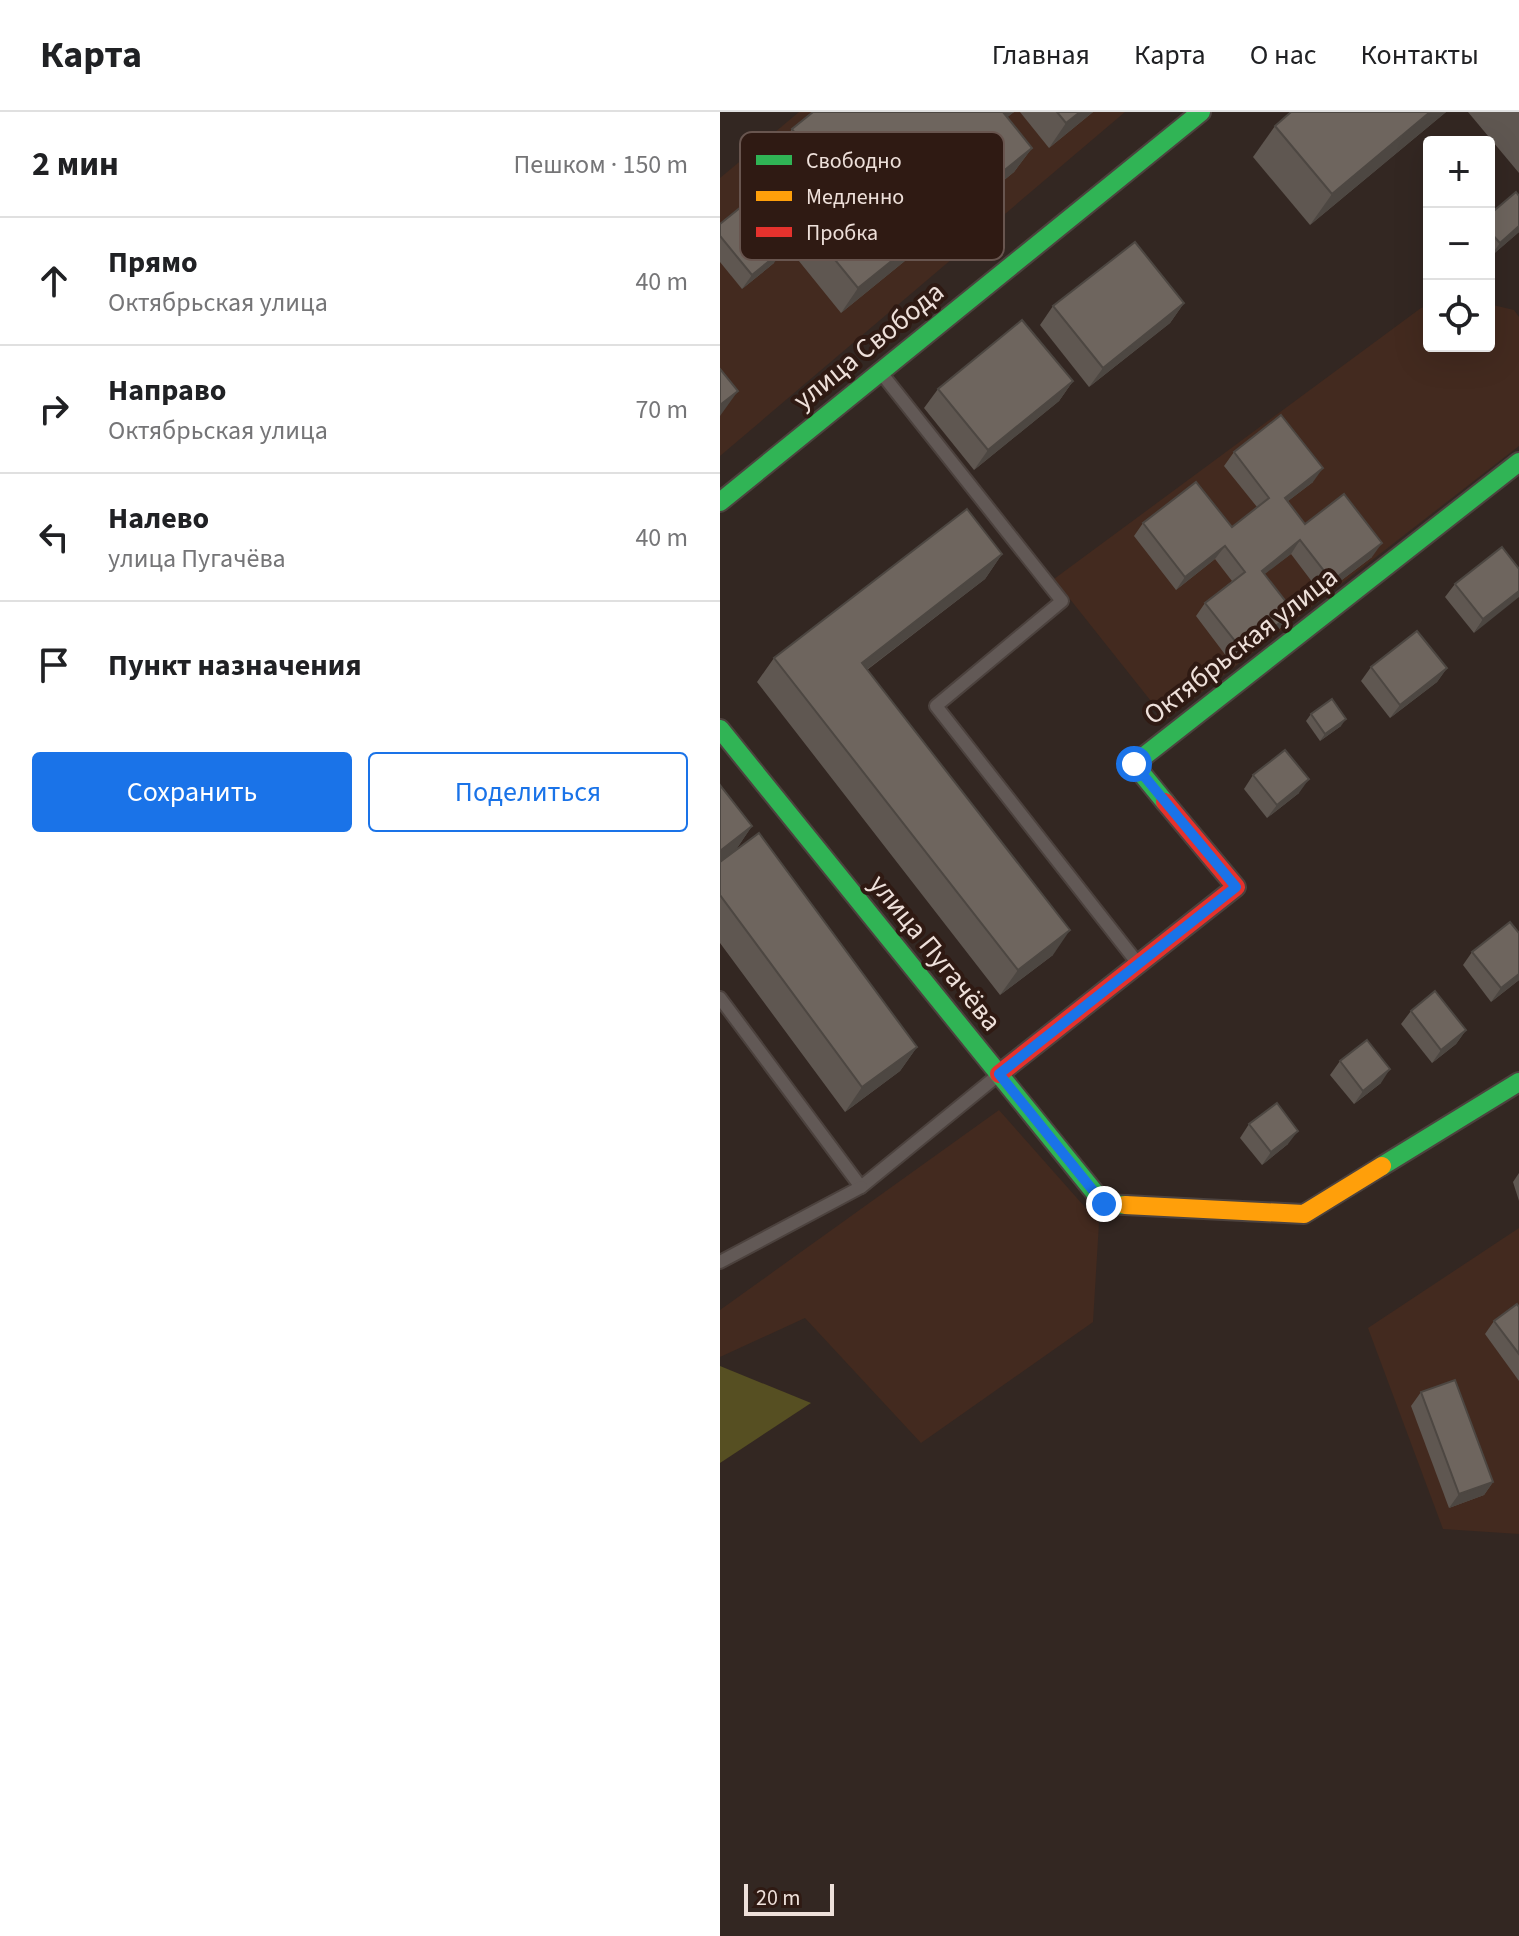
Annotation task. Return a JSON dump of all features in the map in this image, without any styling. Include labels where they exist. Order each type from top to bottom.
[{"type":"street","name":"улица Свобода","points":[[720,502],[1201,112]]},
{"type":"street","name":"Октябрьская улица","points":[[999,1074],[1236,887],[1134,764],[1519,462]]},
{"type":"street","name":"улица Пугачёва","points":[[720,729],[1104,1204],[1304,1214],[1519,1082]]},
{"type":"lane","points":[[880,372],[1062,601],[936,706],[1139,964]]},
{"type":"lane","points":[[720,998],[861,1187]]},
{"type":"lane","points":[[720,1262],[861,1187],[999,1074]]},
{"type":"shaded area","points":[[799,112],[1125,112],[1004,215],[1004,132],[775,132]]},
{"type":"shaded area","points":[[740,161],[740,260],[951,260],[720,456],[720,178]]},
{"type":"shaded area","points":[[1495,305],[1514,310],[1519,317],[1519,446],[1166,720],[1054,579],[1421,308],[1423,352],[1495,352]]},
{"type":"shaded area","points":[[999,1110],[1099,1223],[1093,1322],[921,1443],[805,1318],[720,1357],[720,1310]]},
{"type":"shaded area","points":[[1519,1228],[1519,1534],[1443,1529],[1368,1328]]},
{"type":"shaded area","points":[[720,1366],[811,1403],[720,1463]]},
{"type":"building","points":[[813,112],[1003,112],[1032,148],[1004,171],[1004,132],[794,132],[792,129]]},
{"type":"building","points":[[1057,112],[1080,112],[1066,123]]},
{"type":"building","points":[[1291,112],[1430,112],[1332,194],[1275,126]]},
{"type":"building","points":[[1516,192],[1519,196],[1519,226],[1500,243],[1495,238],[1495,210]]},
{"type":"building","points":[[740,208],[740,260],[770,260],[752,275],[720,236],[720,224]]},
{"type":"building","points":[[1135,242],[1184,303],[1103,368],[1053,306]]},
{"type":"building","points":[[835,260],[893,260],[858,288]]},
{"type":"building","points":[[1022,320],[1073,381],[988,450],[938,389]]},
{"type":"building","points":[[720,369],[738,391],[720,405]]},
{"type":"building","points":[[1281,415],[1323,468],[1285,498],[1305,524],[1344,494],[1382,543],[1332,581],[1300,540],[1262,571],[1294,612],[1243,651],[1205,603],[1245,572],[1225,546],[1185,577],[1143,523],[1196,482],[1232,527],[1269,498],[1234,452]]},
{"type":"building","points":[[967,509],[1002,554],[862,663],[1070,930],[1018,970],[774,658]]},
{"type":"building","points":[[1502,547],[1519,569],[1519,591],[1483,619],[1455,584]]},
{"type":"building","points":[[1417,631],[1447,668],[1400,705],[1371,667]]},
{"type":"building","points":[[1332,699],[1346,719],[1325,734],[1311,714]]},
{"type":"building","points":[[1285,750],[1309,779],[1277,805],[1253,775]]},
{"type":"building","points":[[720,785],[752,826],[720,851]]},
{"type":"building","points":[[759,833],[917,1047],[862,1087],[720,895],[720,862]]},
{"type":"building","points":[[1510,922],[1519,933],[1519,974],[1501,988],[1472,952]]},
{"type":"building","points":[[1435,991],[1466,1030],[1441,1050],[1411,1011]]},
{"type":"building","points":[[1367,1040],[1390,1069],[1363,1091],[1340,1061]]},
{"type":"building","points":[[1277,1103],[1298,1131],[1271,1152],[1249,1124]]},
{"type":"building","points":[[1517,1304],[1519,1307],[1519,1354],[1494,1321]]},
{"type":"building","points":[[1455,1380],[1493,1482],[1459,1494],[1421,1392]]},
{"type":"traffic: fast","points":[[720,502],[1201,112]]},
{"type":"traffic: fast","points":[[1165,802],[1134,764],[1519,462]]},
{"type":"traffic: fast","points":[[720,729],[1104,1204],[1125,1205]]},
{"type":"traffic: fast","points":[[1382,1166],[1519,1082]]},
{"type":"traffic: slow","points":[[1125,1205],[1304,1214],[1382,1166]]},
{"type":"traffic: jam","points":[[999,1074],[1236,887],[1165,802]]},
{"type":"route","points":[[1104,1204],[999,1074],[1236,887],[1134,764]]}]
